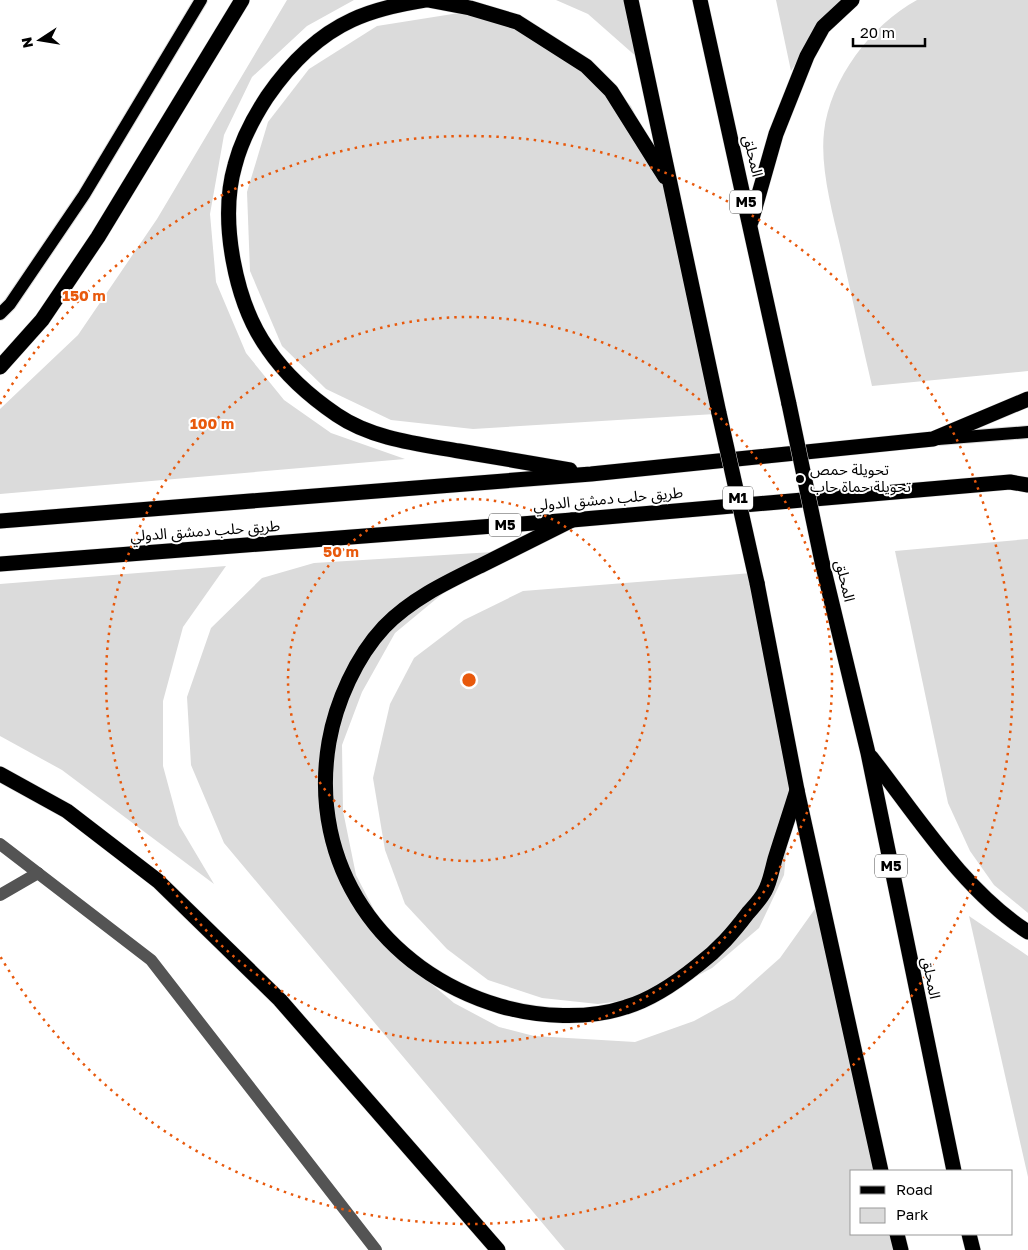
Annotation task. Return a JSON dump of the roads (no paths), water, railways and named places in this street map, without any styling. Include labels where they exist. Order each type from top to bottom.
[{"type":"highway","points":[[0,367],[42,320],[98,237],[242,0]]},
{"type":"highway","points":[[591,474],[390,439],[339,416],[298,383],[268,349],[246,309],[233,267],[228,220],[234,166],[256,114],[282,75],[317,42],[352,20],[390,6],[427,0],[470,8],[517,22],[586,66],[611,91],[672,188]]},
{"type":"highway","points":[[630,0],[672,188]]},
{"type":"highway","name":"المحلق","points":[[700,0],[750,223],[822,562],[868,753],[954,1170]]},
{"type":"highway","points":[[750,223],[776,134],[807,56],[824,27],[852,0]]},
{"type":"highway","name":"M1","points":[[672,188],[757,583],[797,790]]},
{"type":"highway","name":"طريق حلب دمشق الدولي","points":[[0,521],[591,474],[933,440],[1028,399]]},
{"type":"highway","name":"طريق حلب دمشق الدولي","points":[[0,564],[572,520],[1010,482],[1028,485]]},
{"type":"highway","points":[[572,520],[418,599],[383,628],[362,657],[347,685],[332,723],[326,761],[326,804],[335,847],[349,883],[370,918],[395,948],[454,990],[529,1014],[576,1015],[626,1007],[673,985],[722,947],[766,891],[797,790]]},
{"type":"highway","points":[[868,753],[965,876],[1010,920],[1028,932]]},
{"type":"highway","points":[[0,774],[67,811],[158,881],[280,1000],[498,1250]]},
{"type":"highway","points":[[797,790],[881,1170]]},
{"type":"highway","points":[[897,1235],[901,1250]]},
{"type":"highway","points":[[969,1235],[973,1250]]},
{"type":"main road","points":[[0,314],[10,304],[84,195],[201,0]]},
{"type":"main road","points":[[933,440],[1028,432]]},
{"type":"main road","points":[[1010,482],[1028,480]]},
{"type":"street","points":[[0,844],[152,960],[376,1250]]},
{"type":"street","points":[[0,895],[38,873]]},
{"type":"place","name":"تحويلة حمص تحويلة حماة حاب","points":[[800,479]]}]
